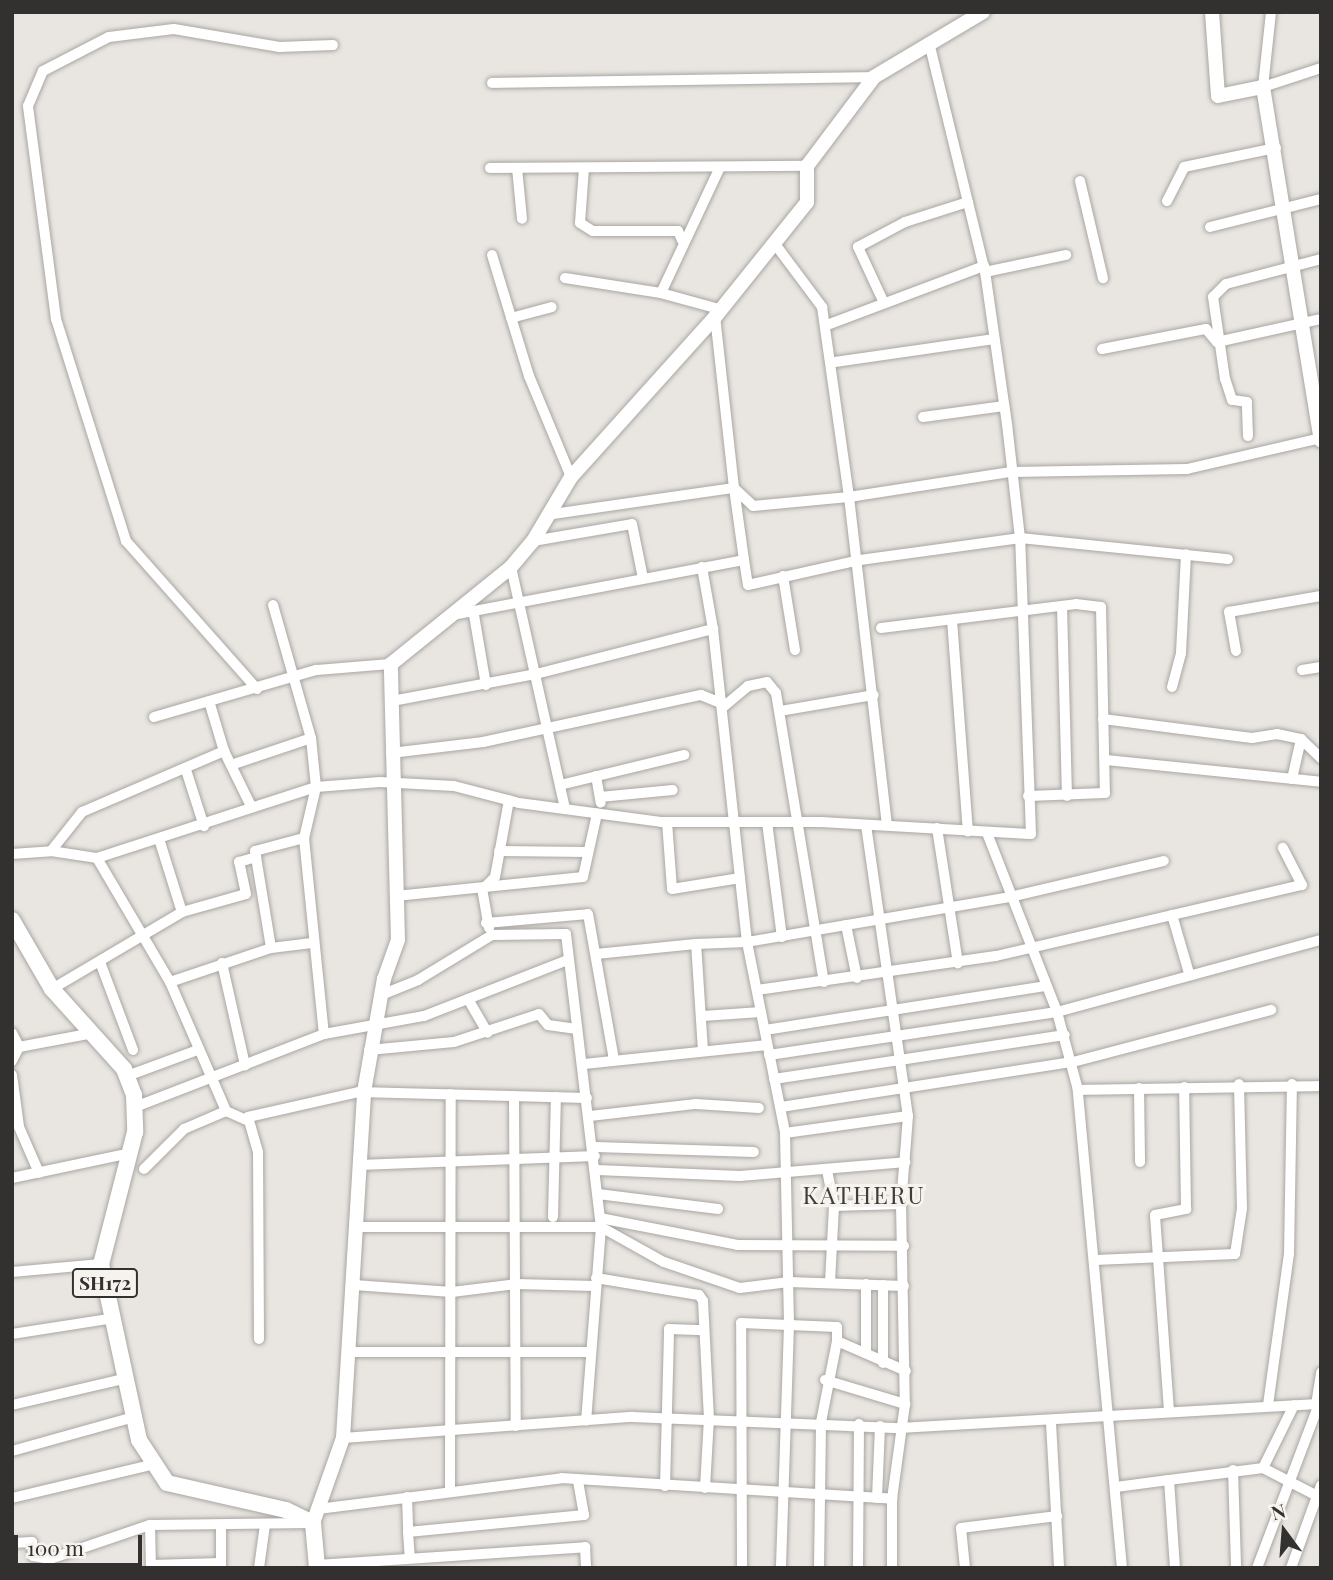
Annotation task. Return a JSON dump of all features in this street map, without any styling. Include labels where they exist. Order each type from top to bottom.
[{"type":"main road","points":[[317,1567],[315,1516],[343,1438],[359,1165],[369,1050],[381,995],[398,940],[391,753],[391,664],[512,567],[554,514],[571,477],[717,313],[807,202],[807,166],[874,77],[984,12]]},
{"type":"main road","points":[[1212,12],[1218,96],[1263,87],[1276,148],[1301,324],[1321,439]]},
{"type":"main road","name":"SH172","points":[[13,922],[52,989],[88,1034],[127,1076],[135,1107],[131,1153],[101,1265],[134,1417],[150,1465]]},
{"type":"main road","points":[[150,1465],[188,1492],[315,1516]]},
{"type":"street","points":[[1271,12],[1263,87],[1321,68]]},
{"type":"street","points":[[257,689],[126,541],[56,318],[28,106],[43,71],[109,37],[174,29],[279,47],[333,45]]},
{"type":"street","points":[[12,854],[51,850],[97,858],[160,842],[251,806],[316,787],[392,783],[454,786],[509,800],[667,822],[887,825],[1031,834],[1020,538],[1004,406],[985,269],[929,43]]},
{"type":"street","points":[[492,83],[874,77]]},
{"type":"street","points":[[1167,201],[1184,167],[1276,148]]},
{"type":"street","points":[[490,168],[807,166]]},
{"type":"street","points":[[661,293],[682,240],[720,167]]},
{"type":"street","points":[[517,168],[522,219]]},
{"type":"street","points":[[584,168],[580,223],[593,231],[678,231],[682,240]]},
{"type":"street","points":[[1080,180],[1103,278]]},
{"type":"street","points":[[1210,227],[1321,199]]},
{"type":"street","points":[[884,303],[858,247],[905,222],[968,202]]},
{"type":"street","points":[[775,244],[822,307],[835,362],[849,497],[860,560],[887,825]]},
{"type":"street","points":[[492,255],[511,318],[571,477]]},
{"type":"street","points":[[827,325],[985,269],[1066,255]]},
{"type":"street","points":[[1248,436],[1247,402],[1232,400],[1222,342],[1212,307],[1216,291],[1321,259]]},
{"type":"street","points":[[565,278],[661,293],[717,313],[734,488],[748,585],[860,560],[1020,538],[1228,559]]},
{"type":"street","points":[[511,318],[552,307]]},
{"type":"street","points":[[1102,349],[1206,329],[1212,341],[1222,342],[1321,319]]},
{"type":"street","points":[[835,362],[994,339]]},
{"type":"street","points":[[923,417],[1004,406]]},
{"type":"street","points":[[734,488],[753,506],[849,497],[1012,472],[1187,469],[1321,439]]},
{"type":"street","points":[[554,514],[734,488]]},
{"type":"street","points":[[533,541],[632,524],[643,578]]},
{"type":"street","points":[[1172,687],[1181,653],[1186,554]]},
{"type":"street","points":[[452,615],[474,615],[643,578],[744,560]]},
{"type":"street","points":[[512,567],[565,809]]},
{"type":"street","points":[[702,568],[713,629],[731,822],[747,942],[785,1133],[789,1325],[781,1568]]},
{"type":"street","points":[[783,576],[795,650]]},
{"type":"street","points":[[1236,651],[1229,612],[1321,596]]},
{"type":"street","points":[[273,605],[312,738],[316,787],[304,838],[310,943],[324,1034]]},
{"type":"street","points":[[1062,606],[1067,796]]},
{"type":"street","points":[[881,628],[1062,606],[1101,607],[1105,793],[1028,796]]},
{"type":"street","points":[[474,615],[486,685]]},
{"type":"street","points":[[951,620],[968,831]]},
{"type":"street","points":[[392,701],[536,674],[713,629]]},
{"type":"street","points":[[154,717],[294,680],[316,670],[391,664]]},
{"type":"street","points":[[1302,670],[1321,667]]},
{"type":"street","points":[[721,706],[748,686],[767,682],[780,711],[802,823],[824,982]]},
{"type":"street","points":[[391,753],[548,726],[701,695],[721,706]]},
{"type":"street","points":[[780,711],[874,695]]},
{"type":"street","points":[[209,701],[224,751],[251,806]]},
{"type":"street","points":[[1103,719],[1301,738],[1321,758]]},
{"type":"street","points":[[231,765],[312,738]]},
{"type":"street","points":[[1292,779],[1301,738]]},
{"type":"street","points":[[51,850],[82,813],[186,770],[224,751]]},
{"type":"street","points":[[560,785],[684,755]]},
{"type":"street","points":[[1106,760],[1321,782]]},
{"type":"street","points":[[186,770],[204,826]]},
{"type":"street","points":[[396,896],[482,890],[583,877],[600,814],[596,776]]},
{"type":"street","points":[[600,797],[673,790]]},
{"type":"street","points":[[482,890],[495,877],[509,800]]},
{"type":"street","points":[[667,822],[672,889],[740,878]]},
{"type":"street","points":[[768,822],[782,937]]},
{"type":"street","points":[[866,825],[890,973],[908,1116],[901,1204],[904,1245],[905,1404],[892,1499],[892,1568]]},
{"type":"street","points":[[937,828],[958,963]]},
{"type":"street","points":[[987,833],[1010,897],[1047,985],[1073,1062],[1111,1416],[1122,1568]]},
{"type":"street","points":[[271,948],[255,850],[304,838]]},
{"type":"street","points":[[160,842],[182,912]]},
{"type":"street","points":[[757,990],[958,963],[1032,949],[1302,886],[1283,848]]},
{"type":"street","points":[[499,851],[588,852]]},
{"type":"street","points":[[52,989],[182,912],[246,894],[239,862],[256,857]]},
{"type":"street","points":[[97,858],[170,982],[195,1051],[226,1111],[248,1121],[317,1098],[364,1092],[587,1098]]},
{"type":"street","points":[[596,954],[782,937],[1010,897],[1164,861]]},
{"type":"street","points":[[482,890],[486,923],[492,935]]},
{"type":"street","points":[[486,923],[588,914],[614,1060]]},
{"type":"street","points":[[1172,915],[1189,973]]},
{"type":"street","points":[[846,925],[857,978]]},
{"type":"street","points":[[381,995],[418,981],[492,935],[566,934],[577,1029],[596,1151],[601,1223],[586,1420]]},
{"type":"street","points":[[584,1064],[703,1051],[768,1050],[898,1037],[1057,1012],[1189,973],[1321,940]]},
{"type":"street","points":[[170,982],[271,948],[310,943]]},
{"type":"street","points":[[696,944],[703,1016],[703,1051]]},
{"type":"street","points":[[135,1107],[324,1034],[374,1026],[468,999],[568,960]]},
{"type":"street","points":[[100,962],[133,1050]]},
{"type":"street","points":[[222,963],[245,1065]]},
{"type":"street","points":[[765,1030],[1047,985]]},
{"type":"street","points":[[468,999],[488,1033]]},
{"type":"street","points":[[781,1107],[1073,1062],[1271,1010]]},
{"type":"street","points":[[703,1016],[761,1012]]},
{"type":"street","points":[[369,1050],[488,1033],[540,1014],[548,1025],[577,1029]]},
{"type":"street","points":[[12,1033],[19,1047]]},
{"type":"street","points":[[19,1047],[88,1034]]},
{"type":"street","points":[[774,1079],[1065,1035]]},
{"type":"street","points":[[12,1061],[19,1047]]},
{"type":"street","points":[[127,1076],[195,1051]]},
{"type":"street","points":[[12,1075],[19,1127],[39,1172]]},
{"type":"street","points":[[1078,1090],[1239,1084],[1321,1086]]},
{"type":"street","points":[[1095,1260],[1158,1260],[1236,1254],[1242,1208],[1239,1084]]},
{"type":"street","points":[[1268,1405],[1289,1254],[1292,1084]]},
{"type":"street","points":[[1169,1411],[1155,1215],[1186,1209],[1184,1087]]},
{"type":"street","points":[[1139,1088],[1140,1162]]},
{"type":"street","points":[[450,1491],[451,1094]]},
{"type":"street","points":[[514,1096],[516,1426]]},
{"type":"street","points":[[553,1217],[556,1097]]},
{"type":"street","points":[[590,1116],[696,1104],[759,1108]]},
{"type":"street","points":[[144,1168],[184,1129],[226,1111]]},
{"type":"street","points":[[785,1133],[908,1116]]},
{"type":"street","points":[[248,1121],[258,1152],[259,1339]]},
{"type":"street","points":[[359,1165],[555,1157],[596,1151],[754,1152]]},
{"type":"street","points":[[12,1178],[131,1153]]},
{"type":"street","points":[[597,1170],[740,1176],[905,1162]]},
{"type":"street","points":[[828,1170],[834,1206],[830,1282]]},
{"type":"street","points":[[598,1194],[718,1209]]},
{"type":"street","points":[[834,1206],[901,1204]]},
{"type":"street","points":[[601,1223],[664,1262],[740,1289],[789,1282],[904,1286]]},
{"type":"street","points":[[357,1227],[601,1223],[737,1245],[904,1245]]},
{"type":"street","points":[[12,1272],[101,1265]]},
{"type":"street","points":[[354,1285],[452,1292],[516,1284],[596,1282],[699,1295],[705,1330],[709,1418],[705,1488]]},
{"type":"street","points":[[866,1284],[866,1353]]},
{"type":"street","points":[[883,1285],[883,1363]]},
{"type":"street","points":[[12,1334],[114,1318]]},
{"type":"street","points":[[742,1568],[744,1418],[741,1323],[837,1327],[837,1341],[825,1380],[821,1422],[819,1568]]},
{"type":"street","points":[[665,1486],[670,1417],[669,1329],[705,1330]]},
{"type":"street","points":[[837,1341],[906,1371]]},
{"type":"street","points":[[350,1352],[590,1352]]},
{"type":"street","points":[[1257,1568],[1318,1405],[1321,1372]]},
{"type":"street","points":[[12,1405],[127,1378]]},
{"type":"street","points":[[825,1380],[905,1404]]},
{"type":"street","points":[[1263,1468],[1294,1405]]},
{"type":"street","points":[[343,1438],[586,1420],[670,1417],[784,1419],[900,1428],[1051,1423],[1169,1411],[1318,1405]]},
{"type":"street","points":[[12,1451],[134,1417]]},
{"type":"street","points":[[1051,1423],[1059,1568]]},
{"type":"street","points":[[858,1568],[859,1424]]},
{"type":"street","points":[[877,1498],[880,1426]]},
{"type":"street","points":[[12,1498],[150,1465]]},
{"type":"street","points":[[1116,1487],[1263,1468],[1287,1484],[1318,1497]]},
{"type":"street","points":[[1233,1470],[1236,1568]]},
{"type":"street","points":[[12,1543],[32,1542],[33,1556],[48,1564],[150,1525],[265,1525],[407,1497],[578,1480],[784,1495],[892,1499]]},
{"type":"street","points":[[408,1532],[584,1515],[578,1480]]},
{"type":"street","points":[[1168,1480],[1175,1568]]},
{"type":"street","points":[[1292,1568],[1321,1485]]},
{"type":"street","points":[[407,1497],[410,1558]]},
{"type":"street","points":[[965,1568],[961,1528],[1057,1516]]},
{"type":"street","points":[[150,1525],[151,1566],[221,1565],[220,1526]]},
{"type":"street","points":[[259,1568],[265,1525]]},
{"type":"street","points":[[317,1567],[410,1558],[585,1548],[586,1568]]},
{"type":"district","name":"KATHERU","points":[[864,1195]]}]
